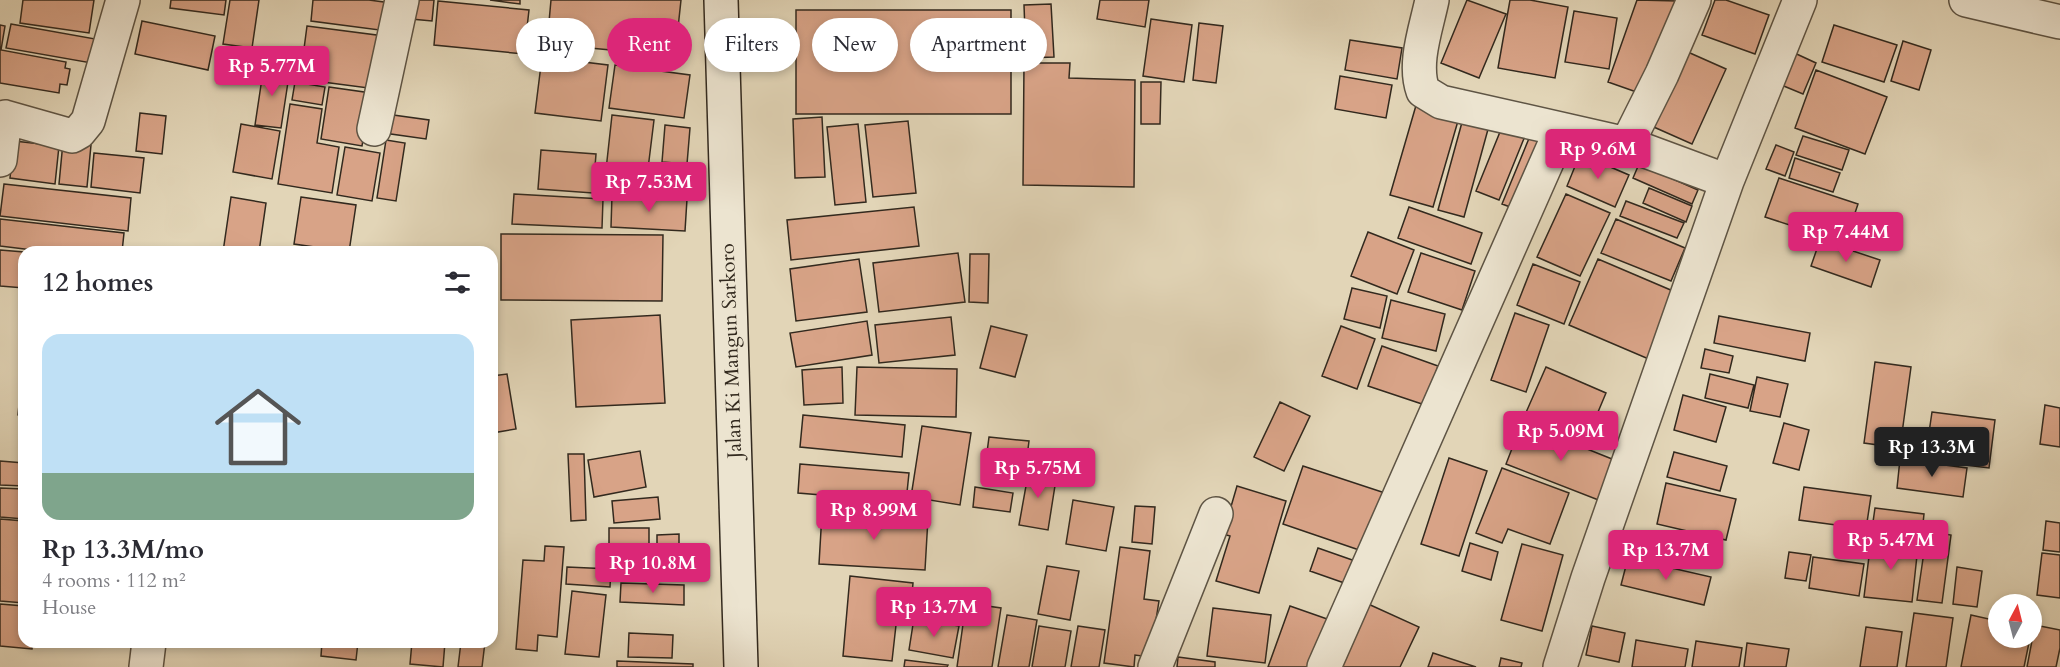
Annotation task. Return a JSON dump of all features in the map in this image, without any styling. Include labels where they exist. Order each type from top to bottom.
[{"type":"street","points":[[0,160],[2,117],[72,136],[79,132],[88,121],[123,0]]},
{"type":"street","points":[[374,129],[402,0]]},
{"type":"street","name":"Jalan Ki Mangun Sarkoro","points":[[721,0],[741,667]]},
{"type":"street","points":[[1431,0],[1418,67],[1423,91],[1441,102],[1627,144],[1727,181]]},
{"type":"street","points":[[1627,144],[1695,0]]},
{"type":"street","points":[[1560,667],[1592,567],[1727,181],[1800,0]]},
{"type":"street","points":[[1966,0],[2060,22]]},
{"type":"street","points":[[1324,667],[1561,130]]},
{"type":"street","points":[[1155,667],[1216,514]]},
{"type":"street","points":[[146,667],[148,648]]},
{"type":"building","points":[[23,0],[94,0],[89,33],[20,23]]},
{"type":"building","points":[[171,0],[226,0],[224,15],[170,8]]},
{"type":"building","points":[[230,0],[259,0],[252,48],[223,44]]},
{"type":"building","points":[[313,0],[369,0],[391,3],[387,31],[311,21]]},
{"type":"building","points":[[413,0],[434,0],[432,21],[411,19]]},
{"type":"building","points":[[490,0],[520,0],[520,4]]},
{"type":"building","points":[[551,0],[681,0],[679,18],[607,18],[607,50],[595,48],[595,18],[549,18]]},
{"type":"building","points":[[1100,0],[1149,0],[1145,27],[1097,19]]},
{"type":"building","points":[[1467,0],[1506,14],[1479,78],[1441,63]]},
{"type":"building","points":[[1510,0],[1530,0],[1568,7],[1555,78],[1498,68]]},
{"type":"building","points":[[1637,0],[1678,1],[1645,95],[1608,82]]},
{"type":"building","points":[[1715,0],[1726,0],[1769,15],[1755,54],[1702,35]]},
{"type":"building","points":[[438,1],[529,10],[528,18],[516,18],[516,53],[434,45]]},
{"type":"building","points":[[1051,4],[1054,57],[1047,57],[1047,18],[1024,18],[1024,5]]},
{"type":"building","points":[[796,10],[1011,10],[1011,18],[910,18],[910,72],[1011,72],[1011,114],[796,114],[796,72],[800,72],[800,18],[796,18]]},
{"type":"building","points":[[1574,11],[1617,18],[1609,69],[1565,62]]},
{"type":"building","points":[[1151,19],[1192,25],[1184,82],[1143,76]]},
{"type":"building","points":[[142,21],[215,36],[208,70],[135,54]]},
{"type":"building","points":[[1199,23],[1223,26],[1216,83],[1193,80]]},
{"type":"building","points":[[11,24],[101,40],[97,64],[6,48]]},
{"type":"building","points":[[0,25],[5,26],[1,50],[66,62],[65,68],[70,69],[67,85],[60,84],[59,93],[0,83]]},
{"type":"building","points":[[1834,25],[1897,45],[1884,82],[1822,62]]},
{"type":"building","points":[[307,26],[384,36],[376,89],[300,79]]},
{"type":"building","points":[[1350,40],[1402,48],[1397,79],[1345,70]]},
{"type":"building","points":[[1903,41],[1931,50],[1919,90],[1891,81]]},
{"type":"building","points":[[1681,49],[1726,69],[1692,144],[1647,124]]},
{"type":"building","points":[[1788,50],[1816,63],[1803,94],[1774,82]]},
{"type":"building","points":[[595,63],[607,65],[601,121],[535,113],[540,72],[595,72]]},
{"type":"building","points":[[1047,63],[1070,63],[1069,78],[1135,80],[1134,187],[1023,185],[1024,72],[1047,72]]},
{"type":"building","points":[[264,65],[290,69],[281,128],[255,125]]},
{"type":"building","points":[[1816,70],[1887,97],[1865,154],[1795,128]]},
{"type":"building","points":[[614,72],[668,72],[690,75],[684,118],[609,108]]},
{"type":"building","points":[[1340,76],[1392,85],[1386,118],[1335,109]]},
{"type":"building","points":[[295,82],[325,87],[322,105],[292,100]]},
{"type":"building","points":[[1141,82],[1161,82],[1160,124],[1141,124]]},
{"type":"building","points":[[329,87],[371,93],[362,146],[321,139]]},
{"type":"building","points":[[1417,102],[1460,114],[1433,207],[1390,195]]},
{"type":"building","points":[[290,104],[322,109],[317,143],[339,147],[332,193],[278,184]]},
{"type":"building","points":[[140,113],[166,116],[162,154],[136,151]]},
{"type":"building","points":[[386,114],[429,120],[426,139],[384,133]]},
{"type":"building","points":[[612,115],[654,120],[645,193],[604,188]]},
{"type":"building","points":[[1464,115],[1490,122],[1464,217],[1438,210]]},
{"type":"building","points":[[822,117],[825,177],[795,178],[793,119]]},
{"type":"building","points":[[908,121],[916,193],[873,197],[865,125]]},
{"type":"building","points":[[241,124],[280,131],[272,179],[233,172]]},
{"type":"building","points":[[858,124],[866,202],[835,205],[827,127]]},
{"type":"building","points":[[665,125],[690,128],[687,164],[662,162]]},
{"type":"building","points":[[1502,127],[1525,136],[1499,200],[1476,191]]},
{"type":"building","points":[[1530,136],[1552,145],[1524,212],[1502,204]]},
{"type":"building","points":[[1803,136],[1849,150],[1842,170],[1796,155]]},
{"type":"building","points":[[386,140],[405,143],[396,201],[377,198]]},
{"type":"building","points":[[14,141],[59,146],[55,184],[10,178]]},
{"type":"building","points":[[63,142],[91,145],[87,187],[59,184]]},
{"type":"building","points":[[1776,145],[1794,152],[1785,176],[1766,169]]},
{"type":"building","points":[[345,147],[380,153],[372,201],[337,195]]},
{"type":"building","points":[[541,150],[596,154],[593,193],[538,189]]},
{"type":"building","points":[[94,153],[144,158],[140,193],[91,187]]},
{"type":"building","points":[[1580,154],[1629,175],[1615,207],[1567,186]]},
{"type":"building","points":[[1795,158],[1840,173],[1833,192],[1789,178]]},
{"type":"building","points":[[1639,164],[1698,190],[1692,204],[1633,178]]},
{"type":"building","points":[[1779,178],[1858,204],[1845,243],[1765,217]]},
{"type":"building","points":[[4,184],[131,198],[128,231],[0,216]]},
{"type":"building","points":[[1649,188],[1692,206],[1686,222],[1643,203]]},
{"type":"building","points":[[514,194],[603,199],[602,228],[512,224]]},
{"type":"building","points":[[1566,194],[1610,213],[1580,276],[1537,257]]},
{"type":"building","points":[[612,195],[687,199],[685,231],[611,227]]},
{"type":"building","points":[[231,197],[266,203],[260,246],[224,246]]},
{"type":"building","points":[[301,197],[356,205],[350,246],[294,244]]},
{"type":"building","points":[[1626,201],[1684,223],[1677,238],[1620,216]]},
{"type":"building","points":[[914,207],[919,246],[791,260],[787,220]]},
{"type":"building","points":[[1409,207],[1482,233],[1471,264],[1398,238]]},
{"type":"building","points":[[0,219],[124,233],[123,246],[18,246],[18,248],[0,246]]},
{"type":"building","points":[[1616,219],[1685,248],[1671,281],[1601,253]]},
{"type":"building","points":[[1368,232],[1414,250],[1397,294],[1351,276]]},
{"type":"building","points":[[501,234],[663,235],[662,301],[501,300]]},
{"type":"building","points":[[1820,240],[1880,260],[1871,287],[1811,266]]},
{"type":"building","points":[[0,250],[18,252],[18,288],[0,286]]},
{"type":"building","points":[[958,253],[965,302],[879,312],[873,263]]},
{"type":"building","points":[[1421,253],[1475,271],[1462,310],[1408,292]]},
{"type":"building","points":[[970,254],[989,254],[988,303],[969,302]]},
{"type":"building","points":[[859,259],[867,312],[796,321],[790,269]]},
{"type":"building","points":[[1598,259],[1680,294],[1651,360],[1569,325]]},
{"type":"building","points":[[1533,264],[1580,282],[1564,324],[1517,305]]},
{"type":"building","points":[[1352,288],[1387,296],[1380,328],[1344,319]]},
{"type":"building","points":[[1391,300],[1445,314],[1436,351],[1382,338]]},
{"type":"building","points":[[1515,313],[1549,325],[1526,392],[1491,380]]},
{"type":"building","points":[[660,315],[665,403],[576,407],[571,320]]},
{"type":"building","points":[[1719,316],[1810,333],[1805,361],[1714,343]]},
{"type":"building","points":[[951,317],[955,355],[879,363],[875,325]]},
{"type":"building","points":[[867,321],[872,355],[796,367],[790,333]]},
{"type":"building","points":[[991,326],[1027,335],[1015,377],[980,368]]},
{"type":"building","points":[[1341,326],[1375,339],[1357,389],[1322,376]]},
{"type":"building","points":[[1382,346],[1438,366],[1425,405],[1368,386]]},
{"type":"building","points":[[1705,349],[1733,356],[1729,373],[1701,368]]},
{"type":"building","points":[[1875,362],[1911,367],[1900,448],[1864,443]]},
{"type":"building","points":[[842,367],[843,403],[804,405],[802,370]]},
{"type":"building","points":[[857,367],[957,369],[956,417],[855,415]]},
{"type":"building","points":[[1546,367],[1606,393],[1585,443],[1524,417]]},
{"type":"building","points":[[507,374],[516,429],[498,432],[498,375]]},
{"type":"building","points":[[1710,374],[1754,385],[1748,408],[1705,398]]},
{"type":"building","points":[[1757,377],[1788,384],[1780,417],[1750,411]]},
{"type":"building","points":[[1683,395],[1726,407],[1716,442],[1674,430]]},
{"type":"building","points":[[1280,402],[1310,416],[1284,471],[1254,457]]},
{"type":"building","points":[[2045,405],[2060,408],[2060,447],[2040,444]]},
{"type":"building","points":[[1932,412],[1995,420],[1989,468],[1925,460]]},
{"type":"building","points":[[803,415],[905,425],[902,457],[800,447]]},
{"type":"building","points":[[1522,423],[1617,461],[1601,501],[1506,464]]},
{"type":"building","points":[[1784,423],[1809,430],[1799,470],[1773,463]]},
{"type":"building","points":[[922,426],[971,433],[960,505],[911,497]]},
{"type":"building","points":[[989,437],[1029,441],[1025,473],[985,468]]},
{"type":"building","points":[[640,451],[646,487],[594,497],[588,460]]},
{"type":"building","points":[[1674,452],[1727,466],[1720,491],[1667,477]]},
{"type":"building","points":[[568,454],[584,454],[586,520],[571,521]]},
{"type":"building","points":[[1449,458],[1487,471],[1459,556],[1421,544]]},
{"type":"building","points":[[1900,459],[1967,468],[1963,497],[1897,488]]},
{"type":"building","points":[[0,461],[18,462],[18,486],[0,485]]},
{"type":"building","points":[[800,464],[909,473],[906,502],[798,493]]},
{"type":"building","points":[[1303,466],[1385,493],[1365,552],[1283,524]]},
{"type":"building","points":[[1502,468],[1569,493],[1550,544],[1508,529],[1502,543],[1476,533]]},
{"type":"building","points":[[1029,469],[1057,473],[1048,530],[1019,525]]},
{"type":"building","points":[[1666,483],[1736,499],[1726,540],[1657,524]]},
{"type":"building","points":[[1237,486],[1286,501],[1259,593],[1216,581],[1230,536],[1223,534]]},
{"type":"building","points":[[975,487],[1013,493],[1010,512],[973,507]]},
{"type":"building","points":[[1804,487],[1871,496],[1866,529],[1799,520]]},
{"type":"building","points":[[0,488],[18,489],[18,518],[0,517]]},
{"type":"building","points":[[658,497],[660,519],[614,523],[612,501]]},
{"type":"building","points":[[1073,500],[1114,507],[1106,551],[1066,544]]},
{"type":"building","points":[[1135,506],[1155,507],[1152,544],[1132,542]]},
{"type":"building","points":[[1875,508],[1924,514],[1921,543],[1871,536]]},
{"type":"building","points":[[822,513],[928,518],[925,570],[819,564]]},
{"type":"building","points":[[0,519],[18,520],[18,602],[0,601]]},
{"type":"building","points":[[2046,521],[2060,523],[2060,552],[2043,550]]},
{"type":"building","points":[[609,528],[649,528],[649,545],[609,545]]},
{"type":"building","points":[[1927,531],[1951,535],[1942,603],[1917,600]]},
{"type":"building","points":[[679,534],[679,572],[657,572],[657,535]]},
{"type":"building","points":[[1871,540],[1918,546],[1912,602],[1864,597]]},
{"type":"building","points":[[1470,543],[1498,552],[1491,580],[1462,571]]},
{"type":"building","points":[[1522,544],[1563,555],[1542,631],[1501,620]]},
{"type":"building","points":[[545,546],[564,547],[557,637],[538,635],[537,651],[516,649],[523,560],[544,561]]},
{"type":"building","points":[[1120,547],[1150,551],[1144,599],[1159,601],[1150,657],[1135,655],[1134,667],[1104,663]]},
{"type":"building","points":[[1318,548],[1358,562],[1350,585],[1310,571]]},
{"type":"building","points":[[1789,552],[1811,555],[1806,581],[1785,578]]},
{"type":"building","points":[[612,553],[651,554],[651,572],[611,572]]},
{"type":"building","points":[[2042,553],[2060,555],[2060,598],[2037,594]]},
{"type":"building","points":[[1813,557],[1864,564],[1859,596],[1809,588]]},
{"type":"building","points":[[1628,558],[1711,577],[1704,605],[1621,585]]},
{"type":"building","points":[[1047,566],[1079,571],[1070,620],[1038,614]]},
{"type":"building","points":[[567,567],[611,569],[610,587],[566,584]]},
{"type":"building","points":[[1957,567],[1982,571],[1977,607],[1953,604]]},
{"type":"building","points":[[850,576],[913,583],[910,618],[897,616],[892,661],[843,656]]},
{"type":"building","points":[[621,583],[684,585],[684,605],[620,602]]},
{"type":"building","points":[[572,591],[606,595],[599,657],[565,654]]},
{"type":"building","points":[[966,603],[1001,608],[992,667],[957,667]]},
{"type":"building","points":[[1366,603],[1419,627],[1400,667],[1337,667]]},
{"type":"building","points":[[0,604],[18,606],[18,648],[0,646]]},
{"type":"building","points":[[1290,606],[1330,620],[1313,667],[1268,667]]},
{"type":"building","points":[[1213,608],[1271,615],[1265,663],[1207,656]]},
{"type":"building","points":[[1914,613],[1953,618],[1946,667],[1906,667]]},
{"type":"building","points":[[1007,615],[1037,620],[1029,667],[998,667]]},
{"type":"building","points":[[1971,615],[1988,619],[1988,648],[2028,648],[2024,667],[1961,667]]},
{"type":"building","points":[[914,618],[959,626],[953,658],[909,650]]},
{"type":"building","points":[[1039,626],[1071,631],[1065,667],[1032,667]]},
{"type":"building","points":[[1078,626],[1105,630],[1099,667],[1071,667]]},
{"type":"building","points":[[1592,626],[1625,633],[1619,662],[1586,655]]},
{"type":"building","points":[[2042,626],[2060,630],[2060,648],[2056,667],[2027,667],[2031,648],[2042,648]]},
{"type":"building","points":[[1866,627],[1902,632],[1897,667],[1860,667]]},
{"type":"building","points":[[629,633],[673,635],[672,658],[628,657]]},
{"type":"building","points":[[1636,640],[1688,649],[1685,667],[1632,667]]},
{"type":"building","points":[[1696,641],[1742,648],[1739,667],[1692,667]]},
{"type":"building","points":[[1747,643],[1789,649],[1786,667],[1744,667]]},
{"type":"building","points":[[322,648],[357,648],[356,660],[321,656]]},
{"type":"building","points":[[411,648],[445,648],[443,667],[410,664]]},
{"type":"building","points":[[460,648],[484,648],[482,667],[458,667]]},
{"type":"building","points":[[1433,653],[1476,667],[1428,667]]},
{"type":"building","points":[[1178,657],[1215,662],[1215,667],[1177,667]]},
{"type":"building","points":[[1501,658],[1522,663],[1521,667],[1499,667]]},
{"type":"building","points":[[905,660],[948,665],[947,667],[904,667]]},
{"type":"building","points":[[617,661],[693,664],[693,667],[617,667]]}]
